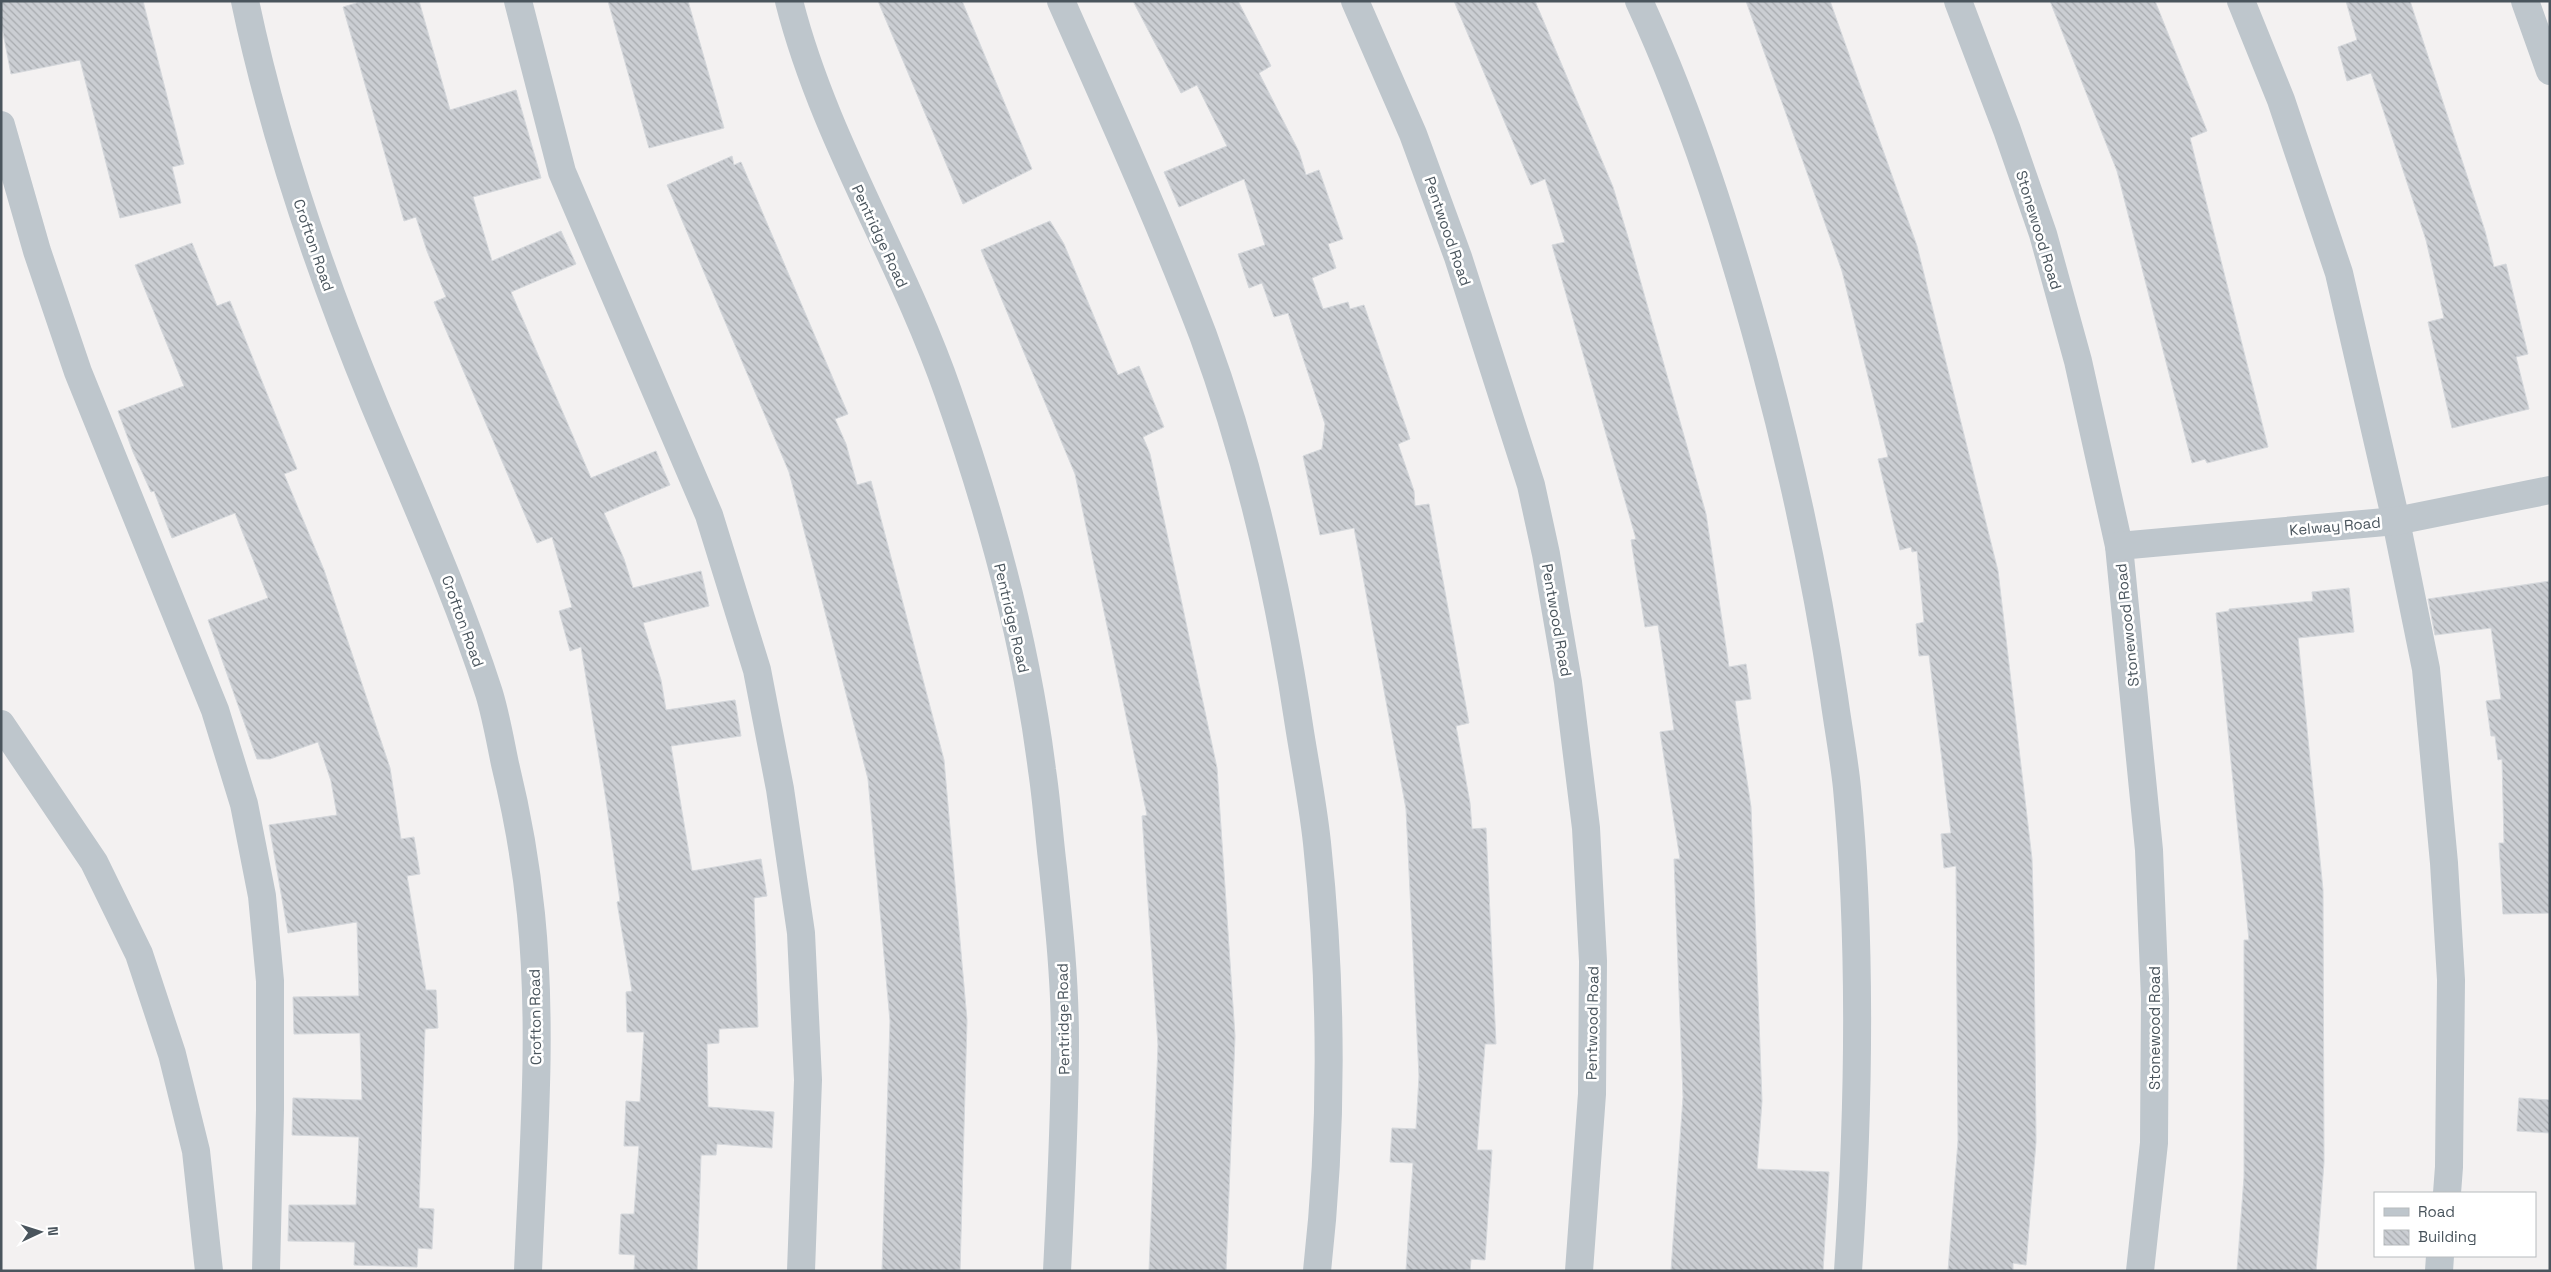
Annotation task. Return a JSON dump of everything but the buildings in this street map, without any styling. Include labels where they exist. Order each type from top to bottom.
[{"type":"street","name":"Crofton Road","points":[[244,1],[272,117],[324,276],[373,401],[451,586],[490,696],[514,801],[531,914],[536,1000],[536,1093],[528,1271]]},
{"type":"street","points":[[518,1],[562,172],[709,515],[757,670],[780,789],[801,933],[808,1080],[800,1271]]},
{"type":"street","name":"Pentridge Road","points":[[789,1],[796,30],[815,83],[854,179],[927,338],[948,392],[1001,563],[1017,633],[1042,768],[1060,943],[1065,1037],[1064,1132],[1057,1271]]},
{"type":"street","points":[[1061,1],[1153,211],[1203,338],[1243,462],[1273,576],[1294,692],[1317,841],[1328,991],[1328,1119],[1317,1271]]},
{"type":"street","name":"Pentwood Road","points":[[1355,1],[1413,134],[1458,257],[1532,485],[1551,583],[1568,682],[1586,828],[1593,961],[1592,1094],[1579,1271]]},
{"type":"street","points":[[1639,1],[1703,158],[1741,276],[1788,455],[1820,602],[1847,787],[1857,967],[1853,1193],[1848,1271]]},
{"type":"street","name":"Stonewood Road","points":[[1958,1],[2007,130],[2043,234],[2078,361],[2118,546],[2149,850],[2155,999],[2154,1143],[2140,1271]]},
{"type":"street","points":[[2240,1],[2281,100],[2339,273],[2396,521],[2426,669],[2444,863],[2451,980],[2447,1192]]},
{"type":"street","points":[[2525,1],[2550,71]]},
{"type":"street","points":[[1,125],[37,251],[78,372],[215,710],[244,804],[262,896],[270,981],[270,1110],[266,1271]]},
{"type":"street","name":"Kelway Road","points":[[2118,546],[2396,521],[2550,490]]},
{"type":"street","points":[[1,724],[94,862],[138,954],[172,1054],[196,1151],[209,1271]]},
{"type":"street","points":[[2439,1271],[2440,1257]]}]
